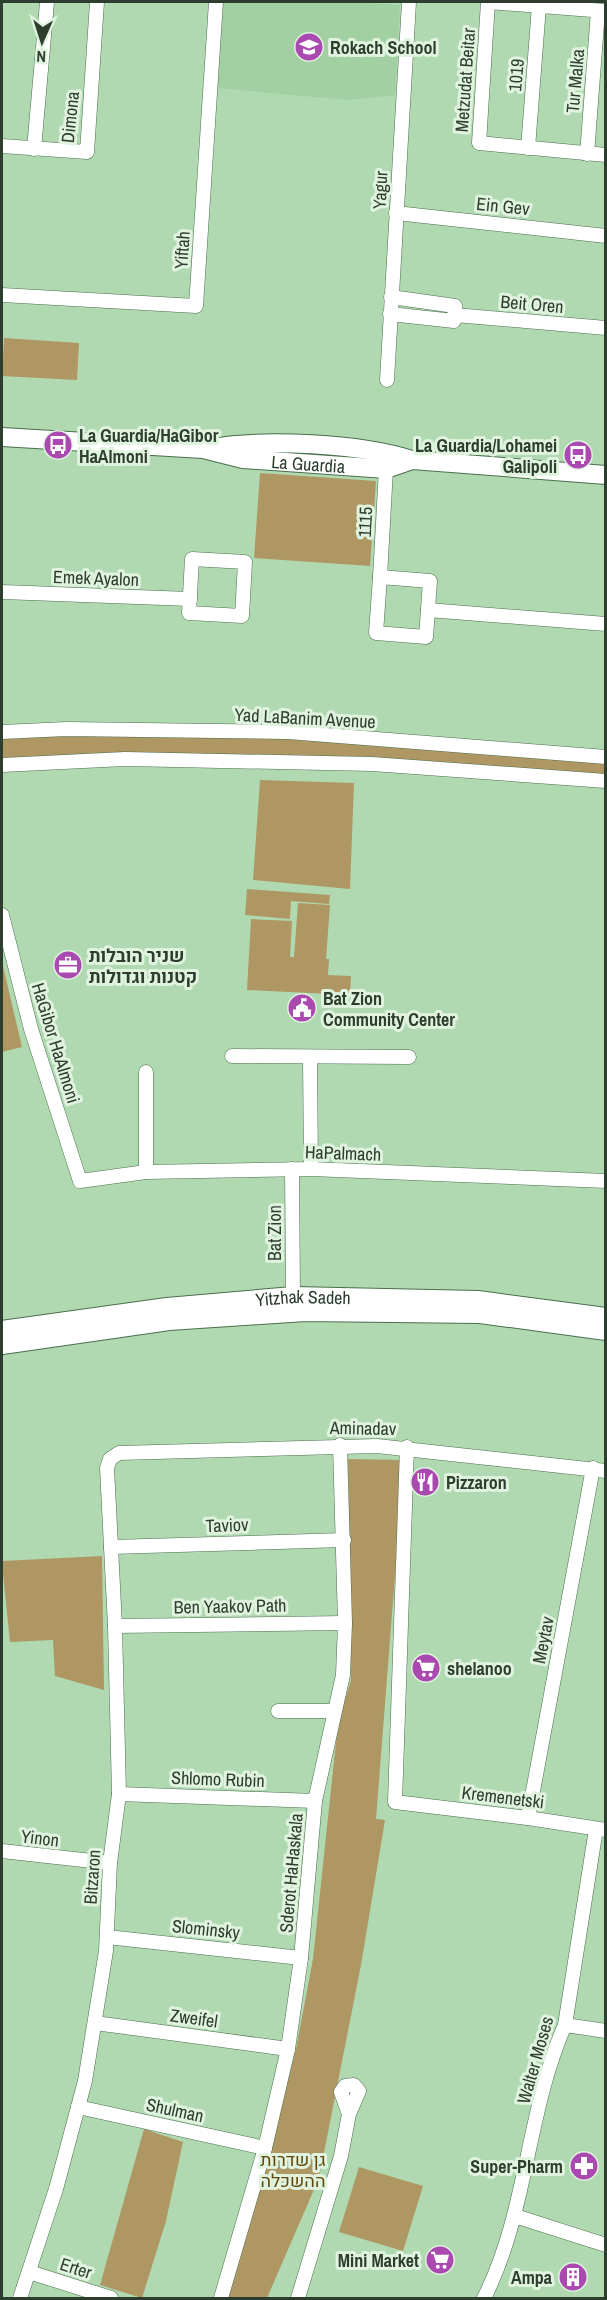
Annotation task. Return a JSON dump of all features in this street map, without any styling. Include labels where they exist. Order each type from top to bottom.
[{"type":"street","points":[[34,149],[47,2]]},
{"type":"street","name":"Dimona","points":[[2,147],[87,152],[97,2]]},
{"type":"street","name":"Yiftah","points":[[2,295],[196,306],[216,2]]},
{"type":"street","name":"Yagur","points":[[387,380],[409,2]]},
{"type":"street","points":[[488,2],[602,11]]},
{"type":"street","name":"Metzudat Beitar","points":[[488,2],[479,143],[606,155]]},
{"type":"street","name":"1019","points":[[528,148],[539,6]]},
{"type":"street","name":"Tur Malka","points":[[587,154],[602,11]]},
{"type":"street","name":"Ein Gev","points":[[396,213],[606,236]]},
{"type":"street","name":"Beit Oren","points":[[390,314],[454,321],[455,315],[455,306],[391,297]]},
{"type":"street","name":"Beit Oren","points":[[455,315],[606,328]]},
{"type":"street","name":"La Guardia","points":[[2,437],[203,449],[243,459],[386,469],[412,460]]},
{"type":"street","name":"La Guardia","points":[[203,449],[243,443],[265,444],[387,452],[412,460],[606,475]]},
{"type":"street","name":"1115","points":[[386,469],[376,633],[426,637],[428,610]]},
{"type":"street","points":[[192,559],[245,561],[242,616],[189,613],[190,599],[192,559]]},
{"type":"street","points":[[380,577],[430,581],[428,610],[606,624]]},
{"type":"street","name":"Emek Ayalon","points":[[2,592],[190,599]]},
{"type":"street","name":"Yad LaBanim Avenue","points":[[2,732],[66,729],[288,732],[478,749],[606,757]]},
{"type":"street","points":[[2,765],[125,759],[372,764],[606,781]]},
{"type":"street","name":"HaGibor HaAlmoni","points":[[2,915],[31,1029],[80,1181]]},
{"type":"street","points":[[232,1056],[409,1057]]},
{"type":"street","points":[[310,1058],[311,1169]]},
{"type":"street","points":[[146,1072],[146,1172]]},
{"type":"street","name":"HaPalmach","points":[[80,1181],[146,1172],[311,1169],[606,1181]]},
{"type":"street","name":"Bat Zion","points":[[292,1170],[293,1296]]},
{"type":"street","name":"Yitzhak Sadeh","points":[[2,1330],[167,1306],[293,1296],[478,1300],[606,1317]]},
{"type":"street","name":"Yitzhak Sadeh","points":[[2,1345],[169,1321],[305,1312],[480,1314],[606,1330]]},
{"type":"street","name":"Aminadav","points":[[119,1453],[340,1445],[406,1447],[599,1469]]},
{"type":"street","name":"Sderot HaHaskala","points":[[221,2298],[265,2148],[288,2049],[301,1958],[315,1801],[333,1711],[343,1675],[344,1540],[340,1445]]},
{"type":"street","name":"Kremenetski","points":[[406,1447],[395,1802],[528,1818],[601,1830]]},
{"type":"street","name":"Bitzaron","points":[[20,2298],[56,2188],[85,2081],[107,1937],[110,1863],[119,1794],[115,1626],[107,1468],[110,1459],[119,1453]]},
{"type":"street","name":"Meytav","points":[[528,1818],[599,1469]]},
{"type":"street","name":"Taviov","points":[[111,1547],[344,1540]]},
{"type":"street","name":"Ben Yaakov Path","points":[[115,1626],[345,1623]]},
{"type":"street","points":[[278,1711],[333,1711]]},
{"type":"street","name":"Shlomo Rubin","points":[[119,1794],[315,1801]]},
{"type":"street","name":"Walter Moses","points":[[485,2296],[515,2216],[552,2054],[565,2025],[601,1830]]},
{"type":"street","name":"Yinon","points":[[2,1851],[110,1863]]},
{"type":"street","name":"Slominsky","points":[[107,1937],[301,1958]]},
{"type":"street","name":"Zweifel","points":[[95,2023],[288,2049]]},
{"type":"street","points":[[565,2025],[606,2031]]},
{"type":"street","name":"Shulman","points":[[78,2107],[265,2148]]},
{"type":"street","points":[[298,2298],[341,2156],[349,2114]]},
{"type":"street","points":[[515,2216],[606,2245]]},
{"type":"street","name":"Erter","points":[[29,2272],[111,2298]]},
{"type":"shaded area","name":"Rokach School","points":[[222,2],[352,2],[400,5],[395,95],[348,100],[217,88]]},
{"type":"green space","points":[[4,338],[79,343],[77,380],[2,376]]},
{"type":"green space","points":[[260,473],[376,481],[370,566],[254,558]]},
{"type":"green space","points":[[60,734],[286,736],[605,760],[605,779],[519,772],[2,761],[2,737]]},
{"type":"green space","points":[[260,780],[354,783],[350,889],[253,880]]},
{"type":"green space","points":[[247,889],[330,895],[329,904],[291,901],[290,919],[245,915]]},
{"type":"green space","points":[[298,903],[330,905],[326,959],[329,959],[328,975],[351,976],[350,995],[247,990],[251,919],[292,921],[290,957],[294,957]]},
{"type":"green space","points":[[2,962],[22,1047],[2,1052]]},
{"type":"green space","name":"גן שדרות ההשכלה","points":[[348,1459],[404,1460],[376,1819],[385,1820],[361,1965],[319,2178],[267,2298],[225,2298],[245,2242],[270,2151],[296,2049],[313,1959],[338,1723],[351,1680]]},
{"type":"green space","points":[[102,1556],[104,1690],[55,1676],[53,1640],[10,1642],[2,1564],[2,1561]]},
{"type":"green space","points":[[144,2129],[183,2142],[166,2221],[142,2298],[100,2285]]},
{"type":"green space","points":[[359,2167],[423,2186],[403,2251],[339,2232]]},
{"type":"place","name":"Rokach School","points":[[309,47]]},
{"type":"place","name":"La Guardia/HaGibor HaAlmoni","points":[[58,445]]},
{"type":"place","name":"La Guardia/Lohamei Galipoli","points":[[578,455]]},
{"type":"place","name":"שניר הובלות קטנות וגדולות","points":[[68,965]]},
{"type":"place","name":"Bat Zion Community Center","points":[[302,1008]]},
{"type":"place","name":"Pizzaron","points":[[425,1482]]},
{"type":"place","name":"shelanoo","points":[[426,1668]]},
{"type":"place","name":"Super-Pharm","points":[[584,2166]]},
{"type":"place","name":"Mini Market","points":[[440,2260]]},
{"type":"place","name":"Ampa","points":[[573,2277]]}]
